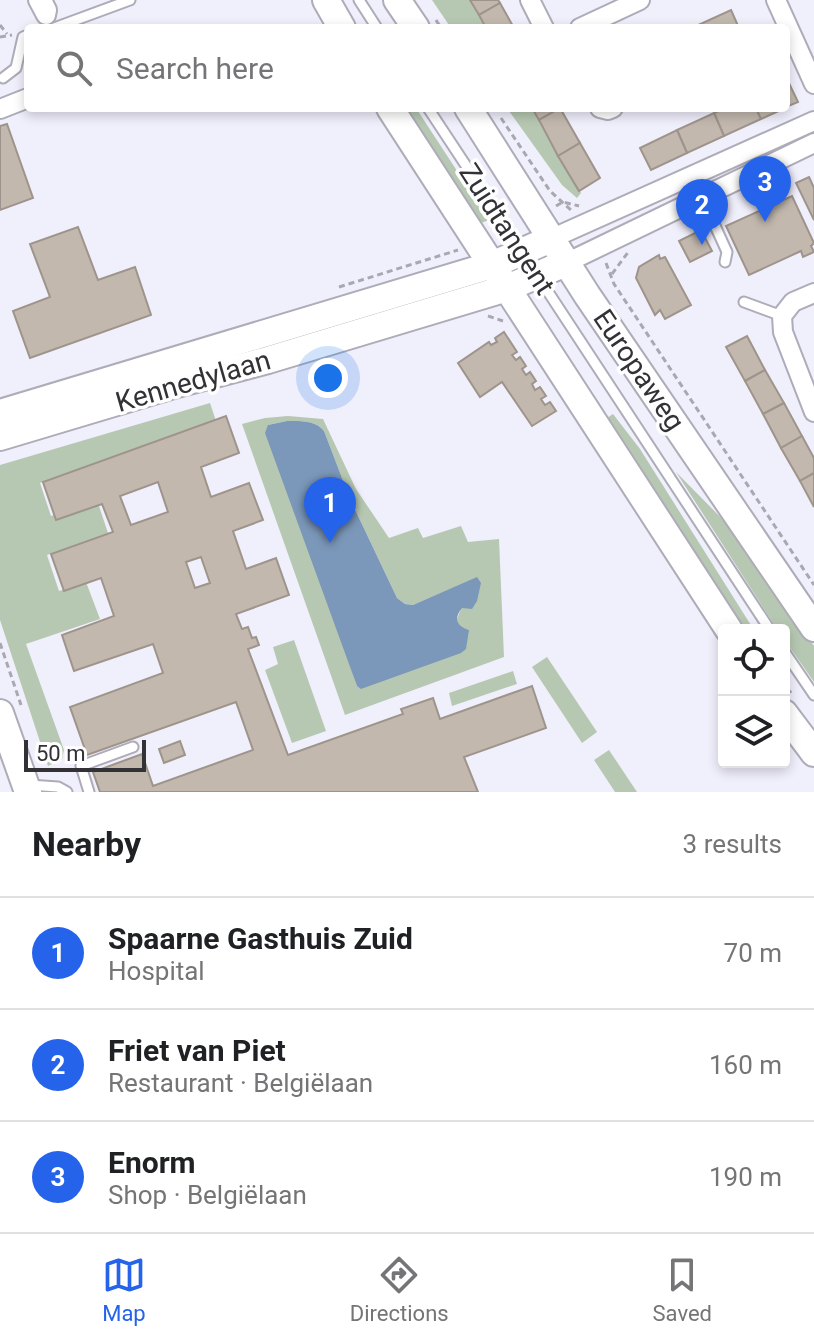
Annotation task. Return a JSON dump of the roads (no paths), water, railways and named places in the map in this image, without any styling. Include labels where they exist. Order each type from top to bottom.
[{"type":"main road","points":[[326,0],[340,24]]},
{"type":"main road","points":[[397,0],[413,24]]},
{"type":"main road","points":[[393,112],[725,624]]},
{"type":"main road","name":"Europaweg","points":[[471,112],[587,295],[814,628]]},
{"type":"main road","name":"Kennedylaan","points":[[0,413],[492,265],[553,238]]},
{"type":"main road","name":"Kennedylaan","points":[[0,437],[507,288],[568,262]]},
{"type":"main road","points":[[0,713],[27,788]]},
{"type":"main road","points":[[790,721],[814,753]]},
{"type":"street","points":[[530,0],[542,24]]},
{"type":"street","points":[[589,24],[640,0]]},
{"type":"street","points":[[776,0],[780,24]]},
{"type":"street","points":[[790,41],[813,79]]},
{"type":"street","points":[[0,109],[24,100]]},
{"type":"street","points":[[553,238],[814,121]]},
{"type":"street","points":[[568,262],[814,143]]},
{"type":"street","points":[[814,293],[793,302],[782,316],[783,332],[814,412]]},
{"type":"lane","points":[[47,14],[130,0]]},
{"type":"lane","points":[[359,0],[374,24]]},
{"type":"lane","points":[[3,78],[16,68],[24,37]]},
{"type":"lane","name":"Zuidtangent","points":[[431,112],[766,624]]},
{"type":"lane","points":[[702,197],[727,252],[725,262]]},
{"type":"lane","points":[[744,302],[782,316]]},
{"type":"lane","points":[[790,660],[814,695]]},
{"type":"lane","points":[[89,792],[81,766],[133,747]]},
{"type":"lane","points":[[27,788],[58,787],[67,792]]},
{"type":"water","points":[[287,421],[312,423],[324,431],[350,499],[397,598],[413,605],[477,577],[481,583],[477,601],[472,609],[462,608],[457,619],[469,630],[466,649],[461,653],[361,689],[357,686],[265,433],[268,425]]},
{"type":"place","name":"Enorm","points":[[765,222]]},
{"type":"place","name":"Friet van Piet","points":[[702,245]]},
{"type":"place","name":"Spaarne Gasthuis Zuid","points":[[330,543]]}]
